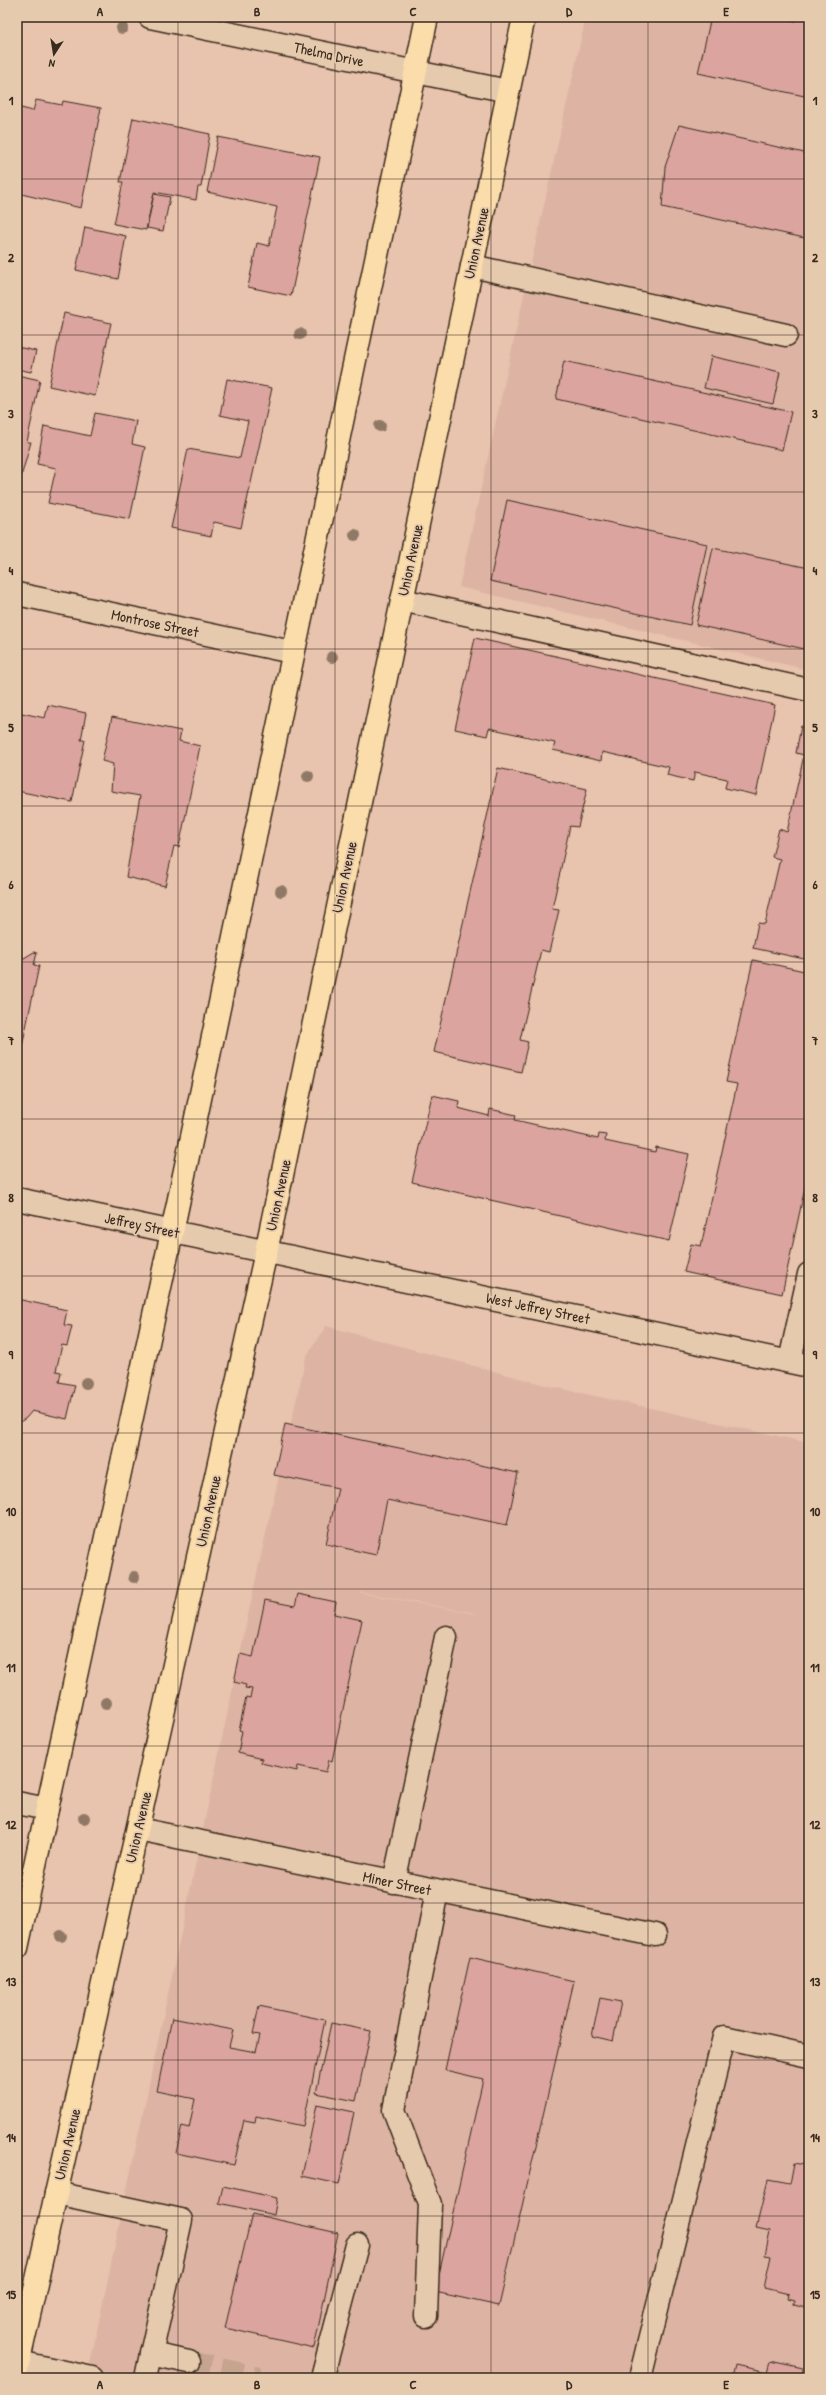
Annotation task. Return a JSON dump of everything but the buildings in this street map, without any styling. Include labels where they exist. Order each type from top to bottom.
[{"type":"main road","points":[[17,1948],[172,1232],[292,652],[427,17]]},
{"type":"main road","name":"Union Avenue","points":[[18,2365],[266,1252],[524,17]]},
{"type":"street","name":"Thelma Drive","points":[[150,17],[508,90]]},
{"type":"street","points":[[472,266],[786,335]]},
{"type":"street","name":"Montrose Street","points":[[17,594],[292,652]]},
{"type":"street","points":[[402,600],[809,690]]},
{"type":"street","name":"Jeffrey Street","points":[[17,1199],[266,1252]]},
{"type":"street","name":"West Jeffrey Street","points":[[266,1252],[800,1363]]},
{"type":"street","points":[[800,1363],[809,1274]]},
{"type":"street","points":[[394,1882],[446,1636]]},
{"type":"street","points":[[17,1802],[47,1809]]},
{"type":"street","name":"Miner Street","points":[[138,1830],[656,1935]]},
{"type":"street","points":[[426,2316],[430,2204],[394,2110],[437,1891]]},
{"type":"street","points":[[640,2378],[724,2037],[809,2056]]},
{"type":"street","points":[[56,2193],[181,2220],[146,2378]]},
{"type":"street","points":[[322,2378],[357,2245]]},
{"type":"street","points":[[151,2354],[189,2362]]},
{"type":"street","points":[[18,2365],[92,2378]]},
{"type":"shaded area","points":[[586,17],[809,17],[809,670],[459,587]]},
{"type":"shaded area","points":[[326,1326],[545,1385],[809,1443],[809,2378],[87,2378],[257,1573],[306,1357]],"holes":[[[360,1592],[470,1612],[482,1615]]]},
{"type":"tunnel","points":[[189,2362],[260,2378]]}]
